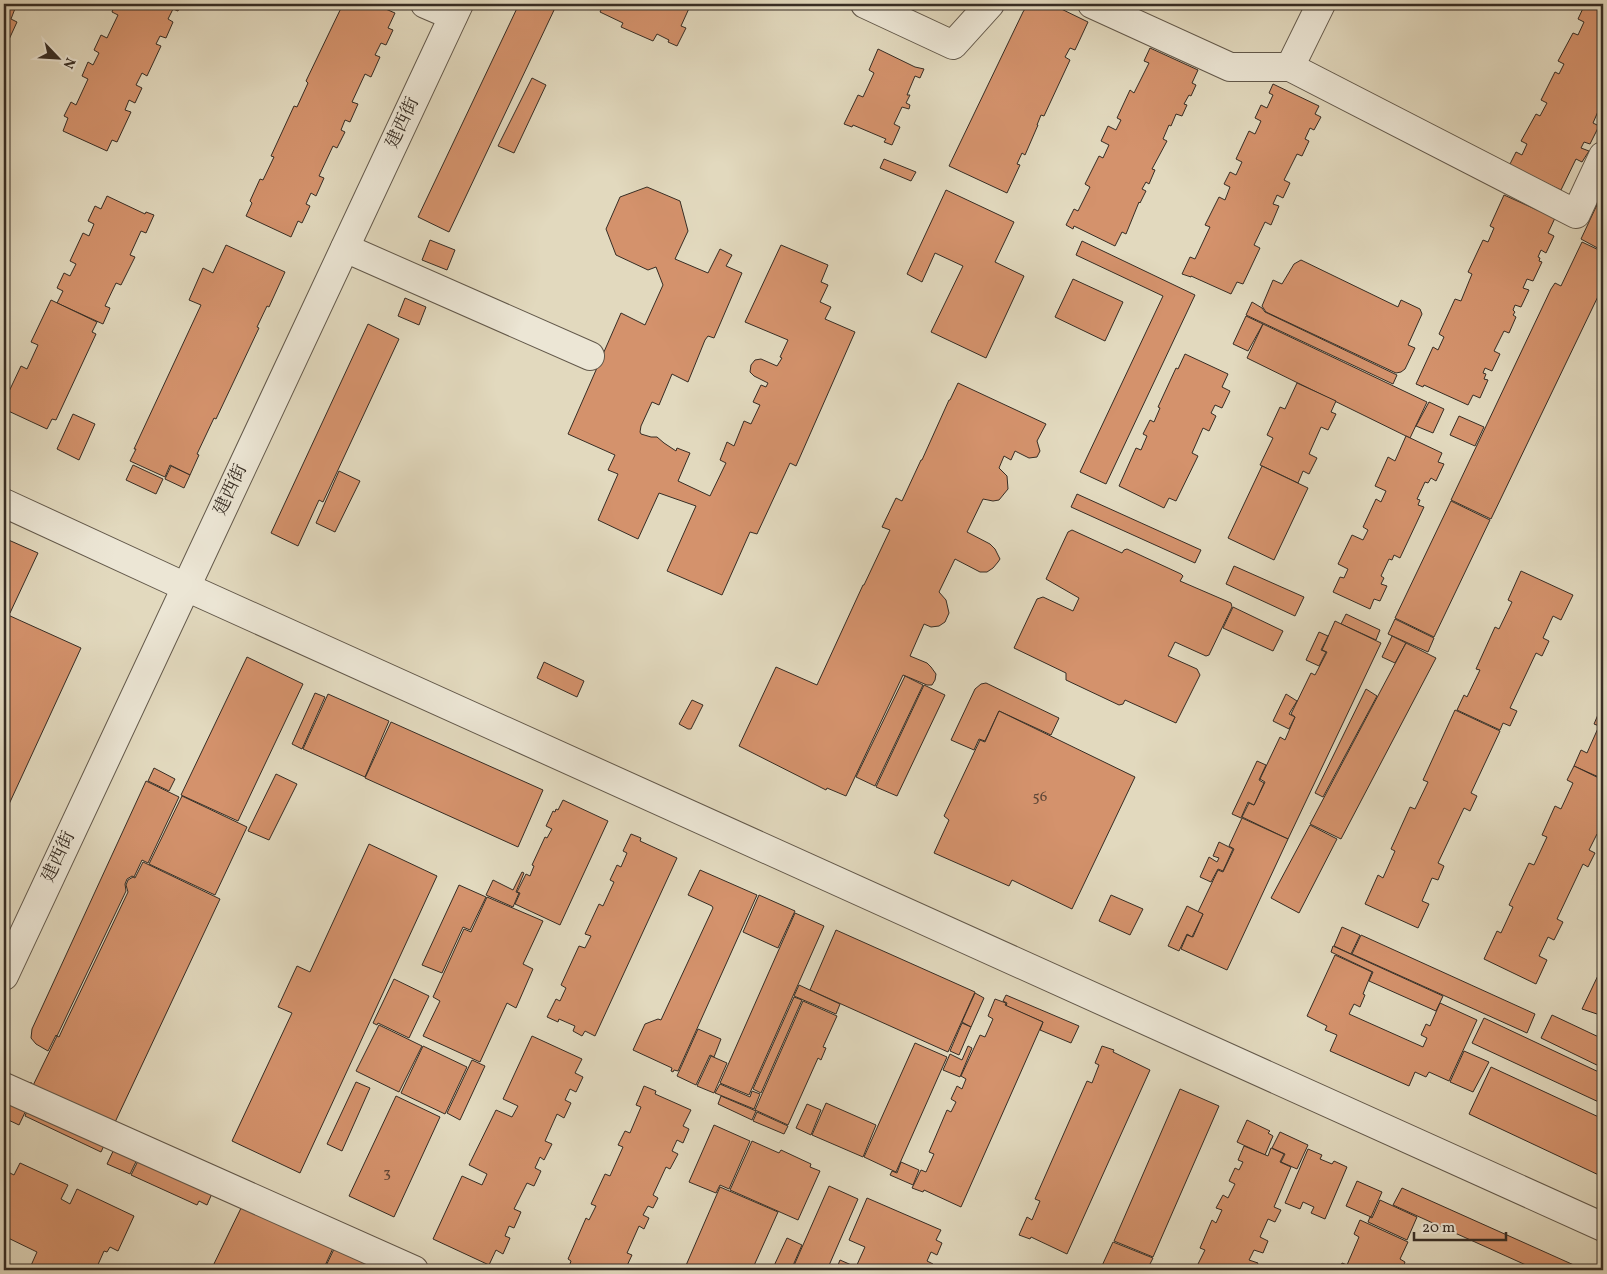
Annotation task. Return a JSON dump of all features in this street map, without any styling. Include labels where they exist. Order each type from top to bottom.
[{"type":"street","points":[[425,4],[456,10]]},
{"type":"street","points":[[864,4],[953,45],[990,4]]},
{"type":"street","points":[[1092,4],[1230,68],[1290,67],[1576,214],[1603,156]]},
{"type":"street","points":[[1290,67],[1320,4]]},
{"type":"street","name":"建西街","points":[[4,976],[456,10]]},
{"type":"street","points":[[344,248],[590,356]]},
{"type":"street","points":[[4,502],[186,587],[1603,1227]]},
{"type":"street","points":[[4,1087],[414,1270]]},
{"type":"building","points":[[4,4],[26,4],[23,9],[16,6],[11,19],[17,22],[6,46],[4,45]]},
{"type":"building","points":[[115,4],[181,4],[178,11],[173,9],[168,19],[173,22],[166,38],[160,36],[156,44],[161,46],[147,76],[142,73],[136,85],[142,88],[135,103],[129,100],[125,110],[131,112],[117,142],[112,140],[107,151],[63,131],[68,118],[64,116],[71,102],[76,105],[88,79],[82,76],[88,62],[93,65],[99,53],[94,50],[101,35],[107,38],[118,15],[112,12]]},
{"type":"building","points":[[343,4],[374,4],[395,13],[388,28],[393,30],[386,45],[381,43],[375,55],[380,57],[371,77],[365,74],[352,102],[358,104],[350,122],[345,120],[341,130],[345,132],[337,148],[333,146],[319,176],[324,178],[316,196],[311,193],[306,204],[310,206],[302,223],[298,221],[291,237],[246,216],[252,203],[250,201],[260,179],[263,180],[274,157],[271,156],[294,106],[297,107],[308,83],[306,81]]},
{"type":"building","points":[[519,4],[545,4],[555,8],[449,232],[418,217]]},
{"type":"building","points":[[604,4],[691,4],[681,26],[686,28],[677,46],[657,34],[653,41],[621,27],[623,23],[600,12]]},
{"type":"building","points":[[1028,4],[1051,4],[1088,22],[1075,50],[1070,48],[1065,57],[1070,60],[1044,116],[1041,115],[1025,155],[1022,153],[1017,164],[1020,165],[1007,193],[949,166]]},
{"type":"building","points":[[1585,4],[1603,4],[1603,100],[1593,123],[1599,126],[1590,144],[1584,142],[1581,148],[1589,151],[1582,162],[1576,159],[1561,190],[1509,166],[1516,152],[1522,155],[1527,144],[1521,141],[1536,114],[1540,116],[1547,103],[1541,100],[1555,72],[1559,74],[1564,64],[1558,61],[1573,33],[1578,35],[1584,22],[1578,19]]},
{"type":"building","points":[[1150,48],[1198,70],[1192,83],[1196,85],[1191,96],[1189,95],[1184,104],[1187,105],[1182,116],[1176,114],[1171,126],[1169,125],[1163,139],[1167,141],[1152,169],[1155,170],[1149,184],[1146,182],[1142,189],[1146,191],[1139,202],[1126,234],[1122,232],[1115,246],[1074,226],[1073,229],[1066,225],[1074,209],[1078,211],[1090,187],[1085,184],[1099,156],[1103,158],[1109,145],[1101,141],[1108,126],[1116,130],[1121,120],[1117,118],[1130,90],[1134,93],[1149,63],[1144,61]]},
{"type":"building","points":[[878,49],[915,67],[924,69],[920,78],[915,76],[907,95],[910,95],[906,103],[910,105],[909,109],[902,107],[894,124],[900,127],[892,145],[884,142],[886,139],[853,125],[852,127],[844,124],[858,95],[863,97],[874,73],[869,70]]},
{"type":"building","points":[[532,78],[546,85],[514,153],[498,146]]},
{"type":"building","points":[[1273,84],[1319,106],[1315,114],[1321,117],[1314,130],[1310,128],[1305,139],[1309,141],[1302,156],[1297,154],[1284,180],[1290,183],[1283,198],[1277,195],[1273,204],[1279,206],[1271,225],[1265,222],[1254,245],[1260,248],[1243,284],[1237,282],[1231,294],[1191,276],[1182,274],[1190,257],[1195,259],[1210,227],[1205,225],[1219,197],[1225,200],[1230,187],[1224,184],[1230,172],[1236,175],[1242,162],[1236,159],[1249,131],[1255,134],[1261,121],[1255,118],[1261,105],[1267,108],[1273,95],[1269,93]]},
{"type":"building","points":[[884,159],[916,172],[911,181],[880,168]]},
{"type":"building","points":[[647,187],[680,201],[688,231],[675,259],[708,273],[720,249],[732,255],[726,266],[742,273],[714,338],[708,336],[705,340],[688,382],[672,374],[659,405],[652,402],[641,426],[641,434],[657,437],[676,451],[677,448],[690,453],[678,481],[710,496],[726,463],[720,460],[727,442],[734,446],[744,421],[751,424],[760,405],[753,402],[761,385],[766,387],[768,383],[750,372],[751,365],[755,360],[761,359],[777,366],[782,358],[780,357],[788,340],[745,322],[781,245],[828,265],[821,282],[828,285],[820,302],[831,307],[825,319],[855,332],[796,466],[790,463],[757,534],[750,532],[722,595],[667,571],[696,506],[659,493],[638,539],[598,520],[618,474],[608,470],[615,455],[568,434],[621,313],[645,325],[663,285],[656,267],[648,270],[616,255],[606,229],[620,197]]},
{"type":"building","points":[[946,190],[1014,222],[995,262],[1024,276],[986,358],[931,332],[963,266],[935,253],[922,282],[907,274]]},
{"type":"building","points":[[1603,192],[1603,251],[1581,239]]},
{"type":"building","points":[[1504,195],[1555,218],[1548,233],[1554,236],[1546,253],[1541,250],[1538,257],[1540,258],[1539,261],[1542,262],[1533,281],[1527,279],[1523,288],[1529,290],[1521,307],[1515,305],[1513,315],[1516,317],[1509,333],[1504,331],[1494,351],[1500,354],[1492,371],[1485,368],[1483,373],[1486,374],[1484,379],[1488,380],[1480,398],[1473,395],[1468,405],[1424,385],[1423,387],[1416,384],[1433,347],[1438,350],[1444,337],[1439,334],[1455,299],[1461,301],[1472,274],[1468,272],[1483,240],[1488,242],[1494,228],[1490,226]]},
{"type":"building","points":[[107,196],[145,214],[146,212],[154,215],[146,233],[141,231],[130,255],[135,257],[121,285],[116,283],[105,306],[110,308],[103,324],[57,303],[63,291],[57,288],[64,273],[70,276],[76,264],[70,261],[83,233],[89,236],[94,224],[88,221],[95,206],[101,209]]},
{"type":"building","points":[[430,240],[455,250],[447,270],[422,260]]},
{"type":"building","points":[[1082,241],[1195,295],[1106,484],[1080,472],[1163,296],[1076,255]]},
{"type":"building","points":[[1582,242],[1603,252],[1603,286],[1491,519],[1451,500],[1551,289],[1555,283],[1561,286]]},
{"type":"building","points":[[226,245],[285,272],[269,307],[267,306],[257,327],[259,328],[216,419],[214,418],[197,454],[199,455],[190,475],[170,465],[165,477],[130,461],[201,305],[189,300],[203,268],[213,273]]},
{"type":"building","points":[[1301,260],[1398,307],[1401,300],[1420,309],[1422,314],[1408,345],[1415,348],[1405,369],[1396,373],[1266,312],[1262,306],[1273,280],[1282,284],[1294,264]]},
{"type":"building","points":[[1073,279],[1123,302],[1105,341],[1055,317]]},
{"type":"building","points":[[405,298],[426,307],[419,325],[398,316]]},
{"type":"building","points":[[51,300],[97,322],[92,332],[96,334],[56,420],[52,419],[47,429],[4,409],[4,402],[21,366],[27,369],[38,345],[31,342]]},
{"type":"building","points":[[1252,302],[1265,312],[1397,375],[1393,384],[1246,315]]},
{"type":"building","points":[[1246,316],[1263,324],[1248,351],[1233,344]]},
{"type":"building","points":[[368,324],[399,339],[323,502],[319,500],[298,546],[271,533]]},
{"type":"building","points":[[1263,324],[1427,402],[1410,438],[1247,358]]},
{"type":"building","points":[[1185,354],[1228,374],[1222,387],[1230,391],[1222,408],[1215,405],[1211,413],[1216,416],[1209,431],[1203,428],[1192,453],[1198,456],[1176,501],[1169,498],[1164,508],[1119,486],[1136,448],[1141,450],[1147,436],[1143,434],[1150,420],[1154,422],[1160,408],[1158,407],[1176,368],[1178,369]]},
{"type":"building","points":[[958,383],[1046,424],[1037,441],[1040,451],[1037,457],[1029,458],[1015,451],[1011,460],[1004,456],[999,468],[1007,476],[1008,489],[999,500],[983,499],[967,532],[990,544],[1000,559],[987,572],[980,572],[955,559],[939,592],[946,600],[949,613],[945,622],[939,626],[931,627],[924,624],[910,656],[927,663],[936,674],[935,680],[932,685],[927,685],[903,675],[846,796],[827,788],[826,790],[739,746],[776,667],[817,685],[890,530],[882,527],[896,498],[902,501]]},
{"type":"building","points":[[1297,383],[1336,401],[1331,412],[1336,414],[1328,430],[1321,427],[1309,454],[1317,458],[1309,474],[1303,471],[1298,483],[1260,465],[1273,438],[1267,435],[1280,407],[1285,409]]},
{"type":"building","points":[[1429,402],[1444,409],[1433,433],[1416,426]]},
{"type":"building","points":[[73,414],[95,424],[79,460],[57,449]]},
{"type":"building","points":[[1459,416],[1484,427],[1475,446],[1450,435]]},
{"type":"building","points":[[1406,436],[1442,453],[1438,462],[1444,464],[1436,481],[1431,478],[1428,483],[1425,482],[1417,499],[1420,500],[1418,505],[1424,507],[1400,558],[1394,555],[1392,560],[1389,559],[1381,576],[1384,578],[1381,584],[1387,586],[1380,601],[1374,599],[1370,609],[1333,592],[1340,577],[1344,578],[1348,569],[1338,564],[1352,535],[1363,540],[1368,530],[1363,527],[1376,499],[1381,502],[1386,491],[1375,486],[1388,457],[1395,461]]},
{"type":"building","points":[[133,465],[163,479],[156,494],[126,480]]},
{"type":"building","points":[[171,466],[190,475],[184,488],[165,479]]},
{"type":"building","points":[[1262,466],[1308,488],[1274,560],[1228,538]]},
{"type":"building","points":[[339,471],[360,481],[335,532],[316,523]]},
{"type":"building","points":[[1077,494],[1201,550],[1195,563],[1071,507]]},
{"type":"building","points":[[1451,501],[1490,520],[1434,637],[1395,618]]},
{"type":"building","points":[[1072,530],[1122,553],[1127,549],[1181,574],[1183,576],[1180,581],[1231,603],[1232,607],[1209,655],[1206,656],[1175,642],[1168,656],[1197,669],[1200,675],[1176,723],[1125,700],[1123,704],[1119,705],[1066,680],[1066,673],[1014,648],[1037,599],[1043,597],[1073,611],[1079,598],[1046,579],[1068,532]]},
{"type":"building","points":[[4,538],[38,553],[10,613],[4,610]]},
{"type":"building","points":[[1234,566],[1304,597],[1295,616],[1226,584]]},
{"type":"building","points":[[1521,571],[1573,595],[1561,620],[1553,616],[1543,638],[1549,641],[1542,656],[1536,653],[1510,708],[1517,711],[1510,726],[1503,723],[1500,730],[1457,710],[1464,695],[1467,697],[1480,670],[1476,669],[1495,627],[1499,629],[1512,602],[1508,600]]},
{"type":"building","points":[[1233,607],[1283,631],[1273,651],[1223,628]]},
{"type":"building","points":[[1346,614],[1380,630],[1376,640],[1341,624]]},
{"type":"building","points":[[8,615],[81,648],[4,815],[4,623]]},
{"type":"building","points":[[1395,619],[1434,638],[1428,652],[1388,634]]},
{"type":"building","points":[[1335,621],[1381,643],[1288,839],[1242,817],[1249,803],[1254,805],[1265,782],[1260,779],[1280,737],[1285,740],[1295,717],[1291,714],[1311,673],[1315,675],[1327,652],[1322,650]]},
{"type":"building","points":[[1319,632],[1328,636],[1321,650],[1326,652],[1319,666],[1306,660]]},
{"type":"building","points":[[1392,636],[1406,643],[1395,663],[1382,657]]},
{"type":"building","points":[[1406,643],[1436,658],[1341,839],[1310,824]]},
{"type":"building","points":[[247,657],[303,684],[238,821],[181,795]]},
{"type":"building","points":[[544,662],[584,681],[577,697],[537,678]]},
{"type":"building","points":[[905,676],[923,685],[875,786],[856,777]]},
{"type":"building","points":[[986,683],[1059,718],[1051,735],[999,711],[985,741],[979,739],[974,750],[951,740],[975,689],[981,684]]},
{"type":"building","points":[[924,685],[945,695],[897,796],[876,787]]},
{"type":"building","points":[[1366,689],[1377,696],[1323,797],[1315,793]]},
{"type":"building","points":[[315,693],[325,697],[302,749],[292,744]]},
{"type":"building","points":[[328,694],[389,721],[365,777],[303,749]]},
{"type":"building","points":[[1286,694],[1297,701],[1289,714],[1295,717],[1289,729],[1273,721]]},
{"type":"building","points":[[692,700],[703,705],[691,729],[688,729],[679,724]]},
{"type":"building","points":[[1603,703],[1603,779],[1574,766],[1581,750],[1587,753],[1599,726],[1594,724]]},
{"type":"building","points":[[1455,710],[1500,731],[1471,793],[1477,796],[1470,811],[1464,808],[1438,863],[1444,866],[1438,880],[1432,878],[1422,901],[1429,904],[1418,928],[1365,904],[1378,875],[1383,878],[1395,851],[1391,849],[1410,807],[1415,809],[1428,782],[1423,780]]},
{"type":"building","points":[[999,711],[1135,777],[1072,909],[1012,880],[1009,886],[934,853],[949,820],[944,816],[980,740],[985,742]]},
{"type":"building","points":[[391,722],[543,790],[518,847],[365,778]]},
{"type":"building","points":[[1257,761],[1266,765],[1259,780],[1264,783],[1254,805],[1248,802],[1241,818],[1232,814]]},
{"type":"building","points":[[1574,766],[1603,780],[1603,835],[1597,834],[1589,850],[1595,853],[1588,867],[1583,864],[1557,919],[1563,922],[1554,940],[1548,937],[1539,956],[1547,960],[1536,984],[1484,959],[1497,931],[1501,933],[1513,907],[1509,905],[1529,863],[1534,865],[1547,837],[1542,835],[1555,806],[1561,809],[1573,783],[1567,780]]},
{"type":"building","points":[[154,768],[175,779],[169,791],[148,781]]},
{"type":"building","points":[[276,774],[297,784],[269,840],[248,831]]},
{"type":"building","points":[[146,781],[179,797],[148,863],[142,860],[134,877],[132,876],[127,879],[125,884],[126,891],[57,1036],[48,1051],[36,1044],[31,1038],[32,1029]]},
{"type":"building","points":[[182,796],[247,827],[215,895],[149,864]]},
{"type":"building","points":[[563,800],[608,821],[560,925],[515,904],[520,893],[517,892],[526,874],[530,876],[534,866],[532,865],[545,837],[547,838],[552,829],[546,826],[553,811],[558,810]]},
{"type":"building","points":[[1242,818],[1288,839],[1227,970],[1181,949],[1187,935],[1193,937],[1203,914],[1198,912],[1218,870],[1223,872],[1234,849],[1229,846]]},
{"type":"building","points":[[1310,825],[1337,839],[1299,913],[1271,898]]},
{"type":"building","points":[[631,834],[641,838],[640,841],[677,858],[595,1036],[585,1031],[582,1036],[573,1031],[575,1026],[559,1019],[558,1022],[547,1017],[556,999],[560,1001],[566,988],[561,985],[579,946],[585,948],[591,936],[585,934],[599,904],[603,906],[614,882],[610,880],[617,865],[621,867],[627,853],[623,851]]},
{"type":"building","points":[[1219,842],[1233,849],[1223,871],[1218,869],[1211,882],[1200,877],[1209,857],[1217,862],[1219,858],[1213,856]]},
{"type":"building","points":[[369,844],[437,876],[300,1173],[232,1141],[292,1013],[278,1007],[297,966],[310,972]]},
{"type":"building","points":[[143,862],[220,899],[101,1152],[25,1116],[30,1104],[25,1102],[57,1036],[59,1037],[128,892],[126,885],[128,880],[133,877],[135,878]]},
{"type":"building","points":[[700,870],[757,895],[678,1071],[674,1070],[673,1072],[671,1071],[672,1068],[633,1050],[645,1024],[658,1019],[661,1020],[713,908],[688,895]]},
{"type":"building","points":[[522,872],[524,873],[516,892],[519,893],[513,907],[486,895],[493,880],[513,890]]},
{"type":"building","points":[[459,885],[486,897],[470,930],[463,927],[442,973],[422,965]]},
{"type":"building","points":[[759,895],[795,911],[778,948],[743,932]]},
{"type":"building","points":[[1111,895],[1143,909],[1130,935],[1099,921]]},
{"type":"building","points":[[487,897],[543,921],[523,964],[533,969],[516,1008],[507,1003],[480,1062],[423,1036],[440,1001],[433,997],[464,929],[471,932]]},
{"type":"building","points":[[1187,906],[1203,914],[1192,937],[1187,934],[1179,951],[1168,946]]},
{"type":"building","points":[[795,913],[824,926],[749,1095],[720,1083]]},
{"type":"building","points":[[1342,927],[1360,935],[1351,954],[1334,946]]},
{"type":"building","points":[[836,930],[975,992],[948,1052],[810,990]]},
{"type":"building","points":[[1361,935],[1535,1014],[1527,1033],[1352,954]]},
{"type":"building","points":[[1333,946],[1443,996],[1436,1011],[1369,981],[1373,972],[1331,952]]},
{"type":"building","points":[[1335,955],[1372,972],[1360,1007],[1354,1004],[1349,1014],[1423,1047],[1427,1038],[1421,1035],[1426,1024],[1430,1026],[1440,1003],[1477,1020],[1449,1081],[1429,1072],[1426,1077],[1415,1072],[1409,1086],[1330,1051],[1337,1035],[1325,1030],[1327,1026],[1307,1016]]},
{"type":"building","points":[[1603,965],[1603,1016],[1582,1009]]},
{"type":"building","points":[[394,979],[429,996],[409,1038],[378,1023],[377,1025],[373,1023]]},
{"type":"building","points":[[799,985],[840,1004],[836,1014],[794,996]]},
{"type":"building","points":[[975,993],[984,998],[971,1027],[962,1022]]},
{"type":"building","points":[[1006,995],[1079,1026],[1071,1043],[1040,1030],[1043,1022],[1006,1006],[1007,1003],[1003,1001]]},
{"type":"building","points":[[794,997],[802,1000],[761,1093],[753,1089]]},
{"type":"building","points":[[995,999],[1043,1022],[961,1207],[924,1190],[923,1192],[912,1188],[921,1170],[926,1172],[934,1154],[929,1152],[947,1110],[951,1112],[956,1102],[951,1099],[957,1086],[962,1089],[966,1079],[961,1076],[980,1035],[985,1037],[993,1019],[988,1016]]},
{"type":"building","points":[[803,1001],[837,1016],[823,1047],[826,1048],[821,1060],[818,1058],[788,1125],[755,1110]]},
{"type":"building","points":[[1552,1015],[1603,1039],[1603,1068],[1541,1038]]},
{"type":"building","points":[[1484,1018],[1603,1074],[1603,1104],[1472,1043]]},
{"type":"building","points":[[962,1023],[971,1027],[959,1055],[950,1051]]},
{"type":"building","points":[[379,1025],[422,1046],[399,1092],[356,1071]]},
{"type":"building","points":[[698,1029],[721,1039],[714,1057],[710,1055],[696,1085],[677,1076]]},
{"type":"building","points":[[532,1036],[582,1059],[575,1073],[583,1077],[576,1092],[570,1089],[565,1100],[571,1103],[564,1118],[557,1114],[545,1141],[552,1144],[544,1160],[540,1157],[535,1168],[541,1171],[534,1186],[527,1183],[514,1209],[521,1212],[514,1228],[509,1226],[505,1236],[510,1238],[503,1254],[496,1250],[489,1265],[433,1239],[462,1176],[482,1185],[487,1174],[469,1165],[496,1110],[512,1117],[518,1106],[503,1099]]},
{"type":"building","points":[[915,1043],[947,1057],[896,1172],[864,1157]]},
{"type":"building","points":[[423,1046],[467,1067],[445,1114],[401,1093]]},
{"type":"building","points":[[968,1046],[972,1048],[960,1077],[943,1070],[950,1054],[962,1060]]},
{"type":"building","points":[[1102,1046],[1114,1050],[1113,1052],[1150,1070],[1067,1254],[1031,1237],[1030,1239],[1019,1235],[1027,1217],[1032,1220],[1040,1201],[1035,1199],[1087,1081],[1092,1083],[1099,1065],[1095,1063]]},
{"type":"building","points":[[1464,1051],[1489,1062],[1473,1092],[1450,1082]]},
{"type":"building","points":[[711,1056],[727,1063],[714,1093],[697,1086]]},
{"type":"building","points":[[472,1060],[485,1066],[460,1120],[447,1113]]},
{"type":"building","points":[[1491,1067],[1603,1119],[1603,1177],[1469,1114]]},
{"type":"building","points":[[20,1081],[32,1083],[23,1102],[29,1104],[19,1125],[4,1118],[4,1086]]},
{"type":"building","points":[[356,1082],[370,1088],[342,1151],[327,1144]]},
{"type":"building","points":[[720,1084],[750,1097],[752,1091],[760,1094],[754,1109],[715,1093]]},
{"type":"building","points":[[644,1086],[656,1091],[655,1094],[691,1110],[683,1126],[689,1129],[683,1143],[677,1140],[672,1151],[678,1154],[670,1169],[666,1167],[653,1195],[658,1198],[653,1208],[648,1206],[643,1215],[649,1218],[644,1229],[639,1226],[627,1253],[632,1255],[625,1270],[568,1270],[571,1261],[568,1259],[586,1218],[589,1220],[596,1206],[591,1204],[605,1174],[610,1176],[623,1147],[618,1145],[625,1131],[630,1133],[641,1107],[636,1105]]},
{"type":"building","points":[[1180,1089],[1219,1106],[1153,1257],[1114,1241]]},
{"type":"building","points":[[396,1096],[440,1117],[394,1217],[349,1196]]},
{"type":"building","points":[[721,1096],[756,1111],[752,1120],[718,1104]]},
{"type":"building","points":[[826,1103],[876,1125],[863,1157],[812,1135]]},
{"type":"building","points":[[807,1104],[821,1110],[811,1135],[796,1128]]},
{"type":"building","points":[[757,1112],[788,1126],[784,1134],[753,1121]]},
{"type":"building","points":[[1247,1120],[1270,1131],[1268,1133],[1273,1136],[1265,1155],[1237,1142]]},
{"type":"building","points":[[714,1125],[750,1141],[729,1189],[720,1185],[716,1193],[689,1182]]},
{"type":"building","points":[[125,1126],[148,1137],[130,1174],[107,1164]]},
{"type":"building","points":[[1280,1132],[1308,1145],[1297,1169],[1281,1162],[1285,1154],[1272,1148]]},
{"type":"building","points":[[752,1141],[779,1153],[781,1150],[811,1164],[810,1167],[820,1171],[798,1220],[730,1190]]},
{"type":"building","points":[[146,1145],[217,1182],[207,1205],[199,1201],[197,1205],[131,1175]]},
{"type":"building","points":[[1244,1146],[1268,1156],[1271,1148],[1284,1154],[1280,1162],[1291,1167],[1274,1207],[1281,1210],[1275,1222],[1268,1219],[1260,1237],[1268,1241],[1263,1253],[1254,1250],[1249,1260],[1258,1263],[1255,1270],[1195,1270],[1205,1250],[1200,1248],[1212,1220],[1216,1223],[1222,1210],[1216,1208],[1223,1195],[1228,1198],[1235,1184],[1229,1181],[1235,1168],[1239,1170],[1243,1162],[1238,1160]]},
{"type":"building","points":[[1308,1149],[1322,1155],[1320,1159],[1332,1164],[1334,1161],[1347,1167],[1325,1219],[1311,1213],[1314,1207],[1303,1202],[1300,1209],[1285,1203]]},
{"type":"building","points":[[901,1162],[919,1170],[913,1185],[890,1175],[892,1171],[897,1173]]},
{"type":"building","points":[[20,1163],[68,1185],[61,1199],[70,1204],[77,1189],[134,1216],[118,1251],[110,1247],[107,1252],[104,1251],[96,1269],[99,1270],[29,1270],[37,1252],[4,1236],[4,1180],[8,1172],[14,1175]]},
{"type":"building","points":[[1357,1181],[1382,1192],[1371,1217],[1346,1206]]},
{"type":"building","points":[[829,1186],[858,1199],[827,1270],[792,1270]]},
{"type":"building","points":[[720,1187],[778,1212],[752,1270],[684,1270]]},
{"type":"building","points":[[1402,1188],[1585,1270],[1537,1270],[1393,1205]]},
{"type":"building","points":[[867,1198],[941,1230],[936,1240],[942,1243],[937,1255],[931,1252],[927,1261],[933,1264],[930,1270],[836,1270],[840,1260],[856,1267],[865,1247],[849,1240]]},
{"type":"building","points":[[1380,1200],[1417,1217],[1407,1240],[1368,1222],[1370,1217],[1372,1218]]},
{"type":"building","points":[[243,1204],[334,1246],[323,1270],[211,1270]]},
{"type":"building","points":[[1360,1220],[1408,1242],[1400,1259],[1405,1262],[1402,1270],[1339,1270],[1342,1263],[1347,1265],[1359,1237],[1354,1234]]},
{"type":"building","points":[[787,1238],[802,1245],[791,1270],[772,1270]]},
{"type":"building","points":[[1113,1242],[1153,1258],[1147,1270],[1100,1270]]},
{"type":"building","points":[[335,1247],[385,1270],[324,1270]]}]
